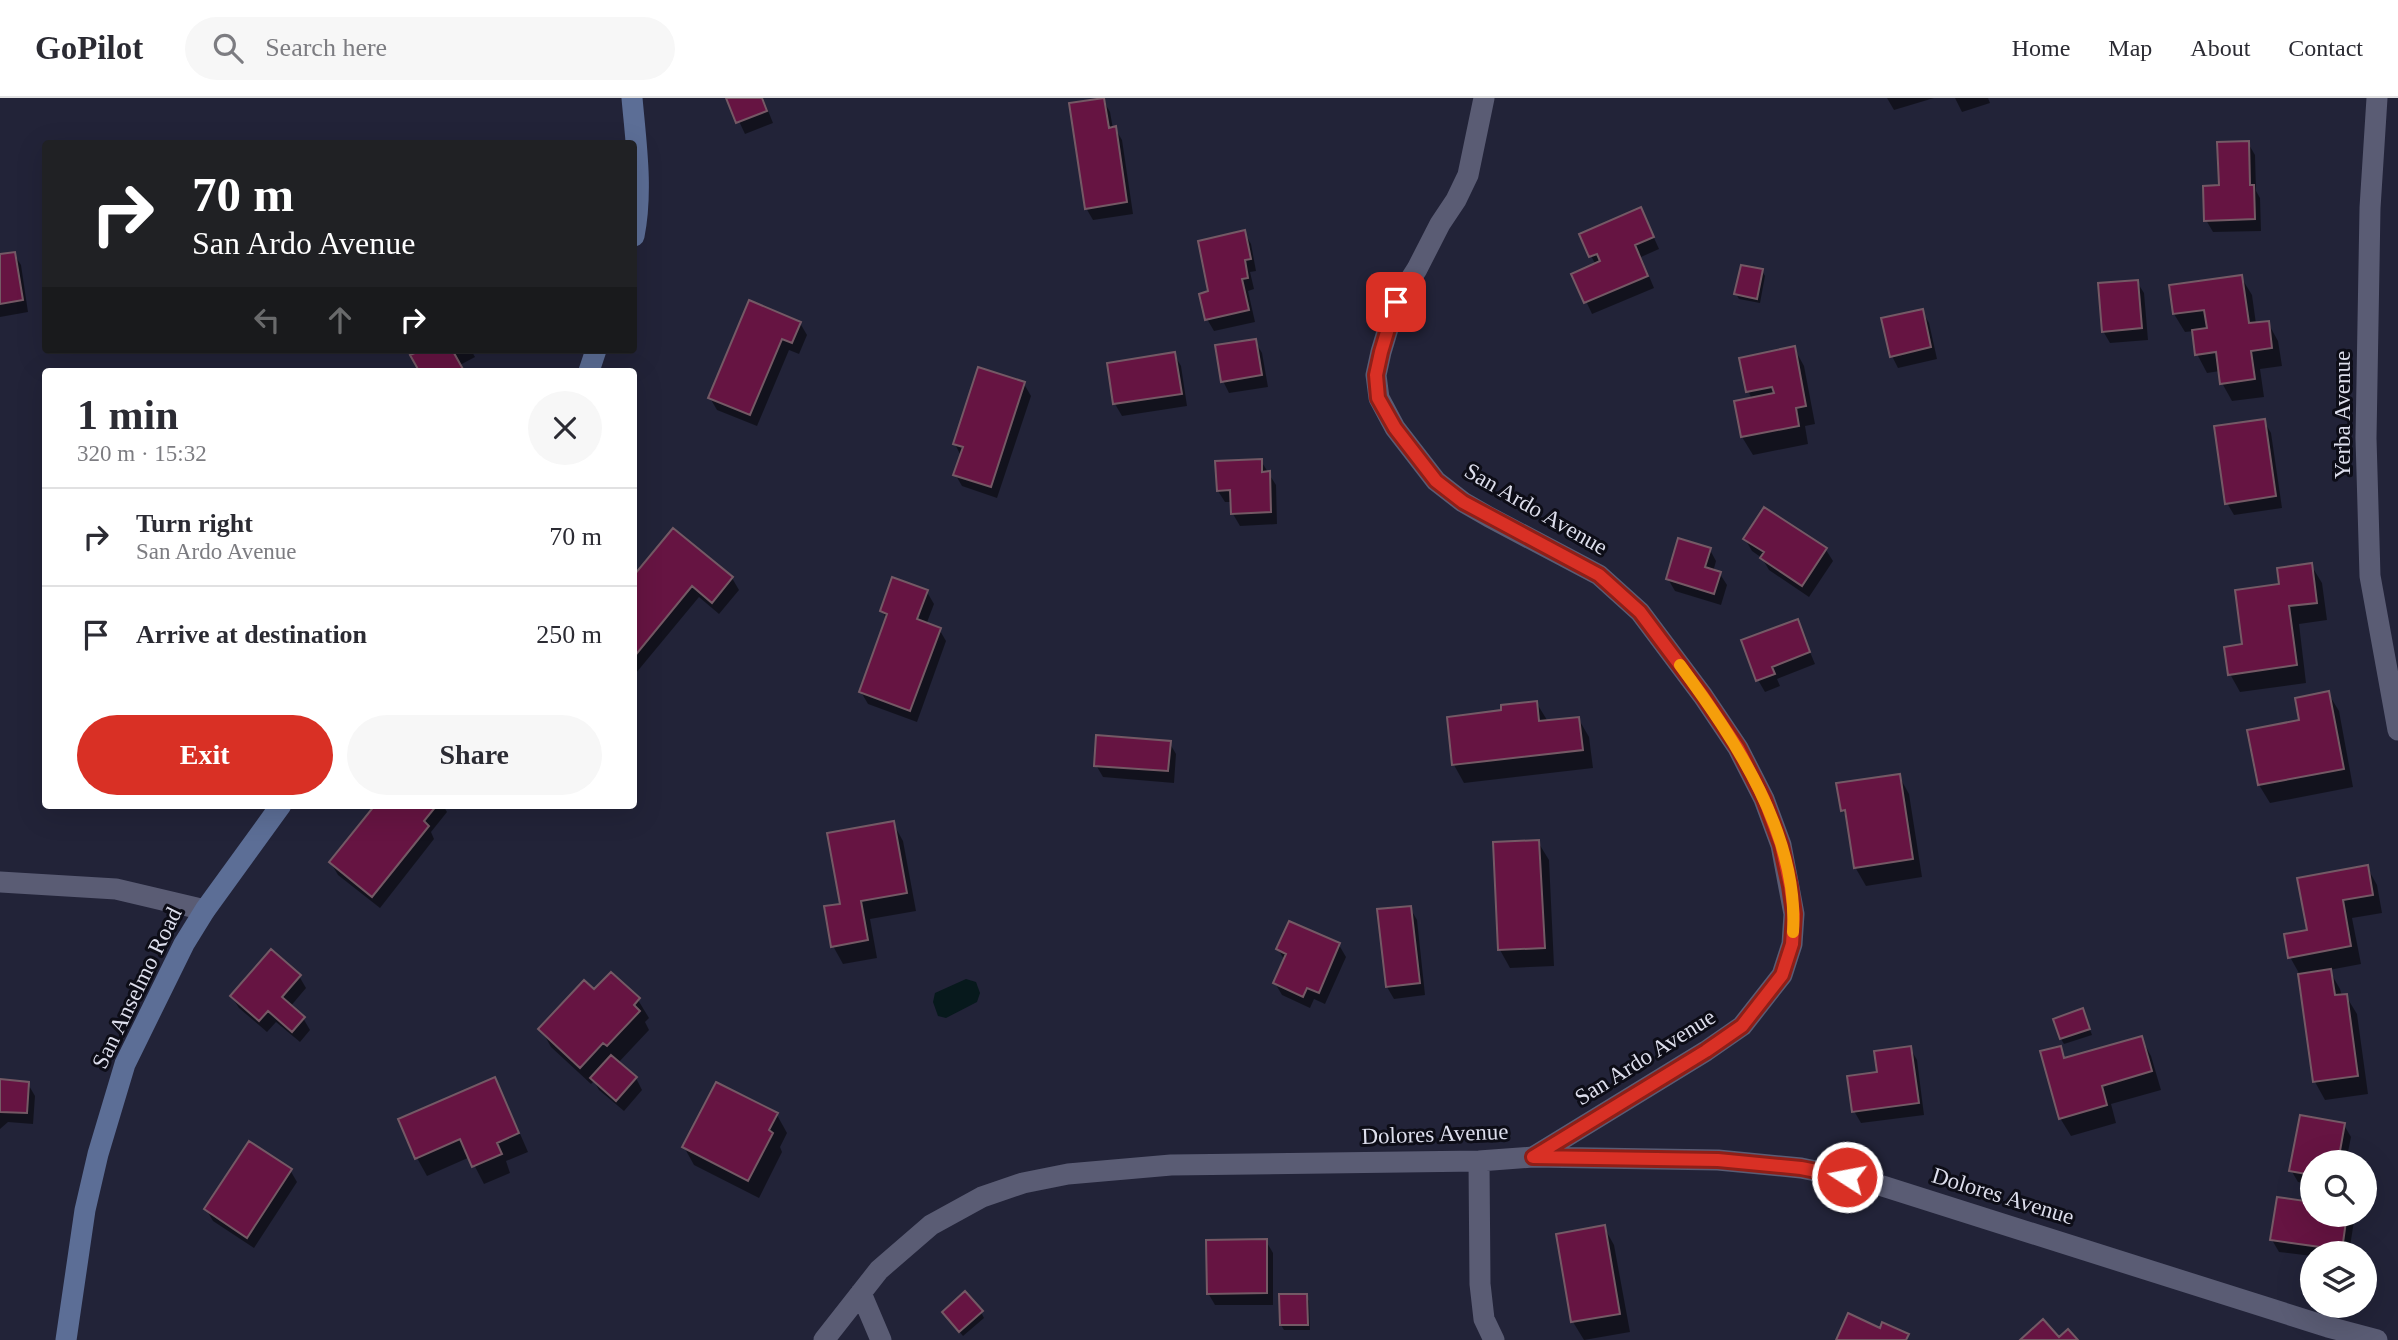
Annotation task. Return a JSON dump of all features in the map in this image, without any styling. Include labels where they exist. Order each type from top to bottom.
[{"type":"street","points":[[632,98],[635,140]]},
{"type":"street","name":"San Ardo Avenue","points":[[1484,98],[1468,175],[1396,302],[1376,375],[1378,398],[1395,428],[1436,481],[1463,502],[1489,517],[1599,575],[1640,612],[1738,748],[1764,799],[1781,845],[1794,914],[1792,944],[1782,975],[1742,1026],[1533,1157]]},
{"type":"street","name":"Yerba Avenue","points":[[2377,98],[2370,208],[2366,438],[2370,576],[2398,730]]},
{"type":"street","points":[[637,164],[637,205]]},
{"type":"street","name":"San Anselmo Road","points":[[66,1340],[85,1210],[98,1154],[125,1064],[179,955],[205,910],[278,809]]},
{"type":"street","points":[[0,882],[116,889],[205,910]]},
{"type":"street","name":"Dolores Avenue","points":[[824,1340],[879,1270],[931,1225],[982,1197],[1023,1183],[1068,1174],[1171,1165],[1479,1161],[1533,1157],[1718,1160],[1801,1168],[1870,1182],[2368,1339]]},
{"type":"street","points":[[1479,1161],[1480,1284],[1484,1320],[1494,1340]]},
{"type":"street","points":[[861,1293],[881,1340]]},
{"type":"shaded area","points":[[966,979],[976,982],[980,993],[977,1002],[946,1018],[938,1016],[933,1002],[935,993]]},
{"type":"building","points":[[726,98],[762,98],[767,111],[736,123]]},
{"type":"building","points":[[1104,98],[1109,128],[1116,126],[1127,202],[1085,209],[1069,103]]},
{"type":"building","points":[[2249,141],[2250,185],[2254,185],[2255,219],[2204,221],[2203,186],[2219,185],[2217,142]]},
{"type":"building","points":[[1641,207],[1654,237],[1635,245],[1648,276],[1584,303],[1571,274],[1600,261],[1597,254],[1589,257],[1579,234]]},
{"type":"building","points":[[1245,230],[1251,259],[1245,260],[1248,278],[1242,279],[1249,310],[1205,320],[1199,294],[1208,291],[1198,241]]},
{"type":"building","points":[[15,252],[23,300],[0,304],[0,254]]},
{"type":"building","points":[[1741,265],[1763,269],[1757,299],[1734,294]]},
{"type":"building","points":[[2242,275],[2249,323],[2269,321],[2272,348],[2251,351],[2255,379],[2220,384],[2216,352],[2195,355],[2192,330],[2207,328],[2204,310],[2173,314],[2169,285]]},
{"type":"building","points":[[2138,280],[2142,328],[2102,332],[2098,283]]},
{"type":"building","points":[[749,300],[801,322],[792,343],[782,339],[750,415],[708,398]]},
{"type":"building","points":[[1923,309],[1931,347],[1890,357],[1881,318]]},
{"type":"building","points":[[1256,339],[1262,375],[1221,382],[1215,345]]},
{"type":"building","points":[[1795,346],[1806,406],[1796,408],[1799,426],[1741,437],[1734,401],[1774,393],[1772,387],[1746,392],[1739,358]]},
{"type":"building","points":[[1175,352],[1182,394],[1113,404],[1107,363]]},
{"type":"building","points":[[455,354],[462,368],[417,368],[410,355]]},
{"type":"building","points":[[978,367],[1025,382],[991,487],[953,475],[963,447],[953,444]]},
{"type":"building","points":[[2265,419],[2276,496],[2225,504],[2214,426]]},
{"type":"building","points":[[1262,459],[1262,472],[1270,471],[1271,512],[1231,514],[1230,490],[1217,491],[1215,461]]},
{"type":"building","points":[[1764,507],[1827,548],[1802,586],[1760,558],[1764,552],[1743,539]]},
{"type":"building","points":[[673,528],[733,577],[712,603],[692,586],[637,653],[637,571]]},
{"type":"building","points":[[1678,538],[1711,548],[1705,567],[1721,572],[1714,594],[1666,579]]},
{"type":"building","points":[[2312,563],[2317,603],[2289,606],[2297,665],[2228,675],[2224,647],[2242,644],[2235,590],[2279,584],[2277,568]]},
{"type":"building","points":[[892,577],[928,590],[917,619],[941,628],[910,711],[859,692],[887,614],[880,611]]},
{"type":"building","points":[[1798,619],[1810,652],[1772,667],[1775,674],[1756,681],[1741,640]]},
{"type":"building","points":[[2329,691],[2344,769],[2258,785],[2247,730],[2299,720],[2295,698]]},
{"type":"building","points":[[1537,701],[1539,721],[1579,717],[1583,750],[1452,765],[1447,717],[1501,710],[1501,705]]},
{"type":"building","points":[[1096,735],[1171,741],[1168,771],[1094,766]]},
{"type":"building","points":[[1900,774],[1913,859],[1854,868],[1845,810],[1841,811],[1836,783]]},
{"type":"building","points":[[372,809],[434,809],[424,821],[429,826],[372,897],[329,862]]},
{"type":"building","points":[[894,821],[907,893],[861,901],[868,940],[831,947],[824,906],[840,904],[827,833]]},
{"type":"building","points":[[1539,840],[1545,948],[1498,950],[1493,842]]},
{"type":"building","points":[[2368,865],[2373,895],[2343,900],[2351,946],[2288,958],[2284,934],[2307,930],[2297,878]]},
{"type":"building","points":[[1411,906],[1420,983],[1386,987],[1377,909]]},
{"type":"building","points":[[1289,921],[1340,943],[1319,993],[1307,988],[1303,997],[1273,983],[1286,954],[1276,949]]},
{"type":"building","points":[[271,949],[301,975],[282,997],[305,1017],[292,1032],[268,1011],[259,1021],[230,996]]},
{"type":"building","points":[[2331,969],[2335,995],[2347,994],[2358,1076],[2313,1082],[2298,974]]},
{"type":"building","points":[[611,972],[640,998],[634,1005],[640,1011],[607,1046],[603,1043],[580,1068],[538,1029],[584,980],[594,989]]},
{"type":"building","points":[[2083,1008],[2090,1029],[2060,1039],[2053,1019]]},
{"type":"building","points":[[2142,1036],[2152,1071],[2102,1086],[2107,1105],[2059,1119],[2040,1051],[2061,1046],[2064,1058]]},
{"type":"building","points":[[1911,1046],[1919,1103],[1852,1112],[1847,1076],[1877,1072],[1874,1051]]},
{"type":"building","points":[[611,1055],[637,1077],[616,1101],[590,1078]]},
{"type":"building","points":[[495,1077],[519,1133],[497,1143],[502,1154],[472,1167],[460,1139],[415,1159],[398,1119]]},
{"type":"building","points":[[0,1079],[29,1082],[27,1113],[0,1112]]},
{"type":"building","points":[[716,1082],[778,1113],[769,1130],[773,1133],[748,1181],[682,1147]]},
{"type":"building","points":[[2300,1115],[2345,1123],[2340,1150],[2300,1150],[2300,1173],[2289,1171]]},
{"type":"building","points":[[249,1141],[292,1169],[247,1238],[204,1209]]},
{"type":"building","points":[[2277,1197],[2300,1200],[2300,1227],[2345,1227],[2343,1241],[2300,1241],[2300,1244],[2270,1240]]},
{"type":"building","points":[[1605,1225],[1620,1314],[1571,1322],[1556,1234]]},
{"type":"building","points":[[1267,1239],[1267,1293],[1207,1294],[1206,1240]]},
{"type":"building","points":[[965,1291],[983,1311],[959,1332],[942,1312]]},
{"type":"building","points":[[1279,1294],[1307,1294],[1308,1325],[1280,1325]]},
{"type":"building","points":[[1848,1313],[1880,1328],[1882,1322],[1909,1334],[1906,1340],[1836,1340]]},
{"type":"building","points":[[2043,1319],[2059,1337],[2068,1329],[2078,1340],[2020,1340]]},
{"type":"slow traffic","points":[[1680,665],[1738,748],[1764,799],[1781,845],[1790,886],[1794,914],[1793,932]]},
{"type":"route","points":[[1396,302],[1376,375],[1378,398],[1395,428],[1436,481],[1463,502],[1599,575],[1640,612],[1738,748],[1764,799],[1781,845],[1790,886],[1794,914],[1792,944],[1782,975],[1742,1026],[1533,1157],[1718,1160],[1801,1168],[1847,1177]]}]
